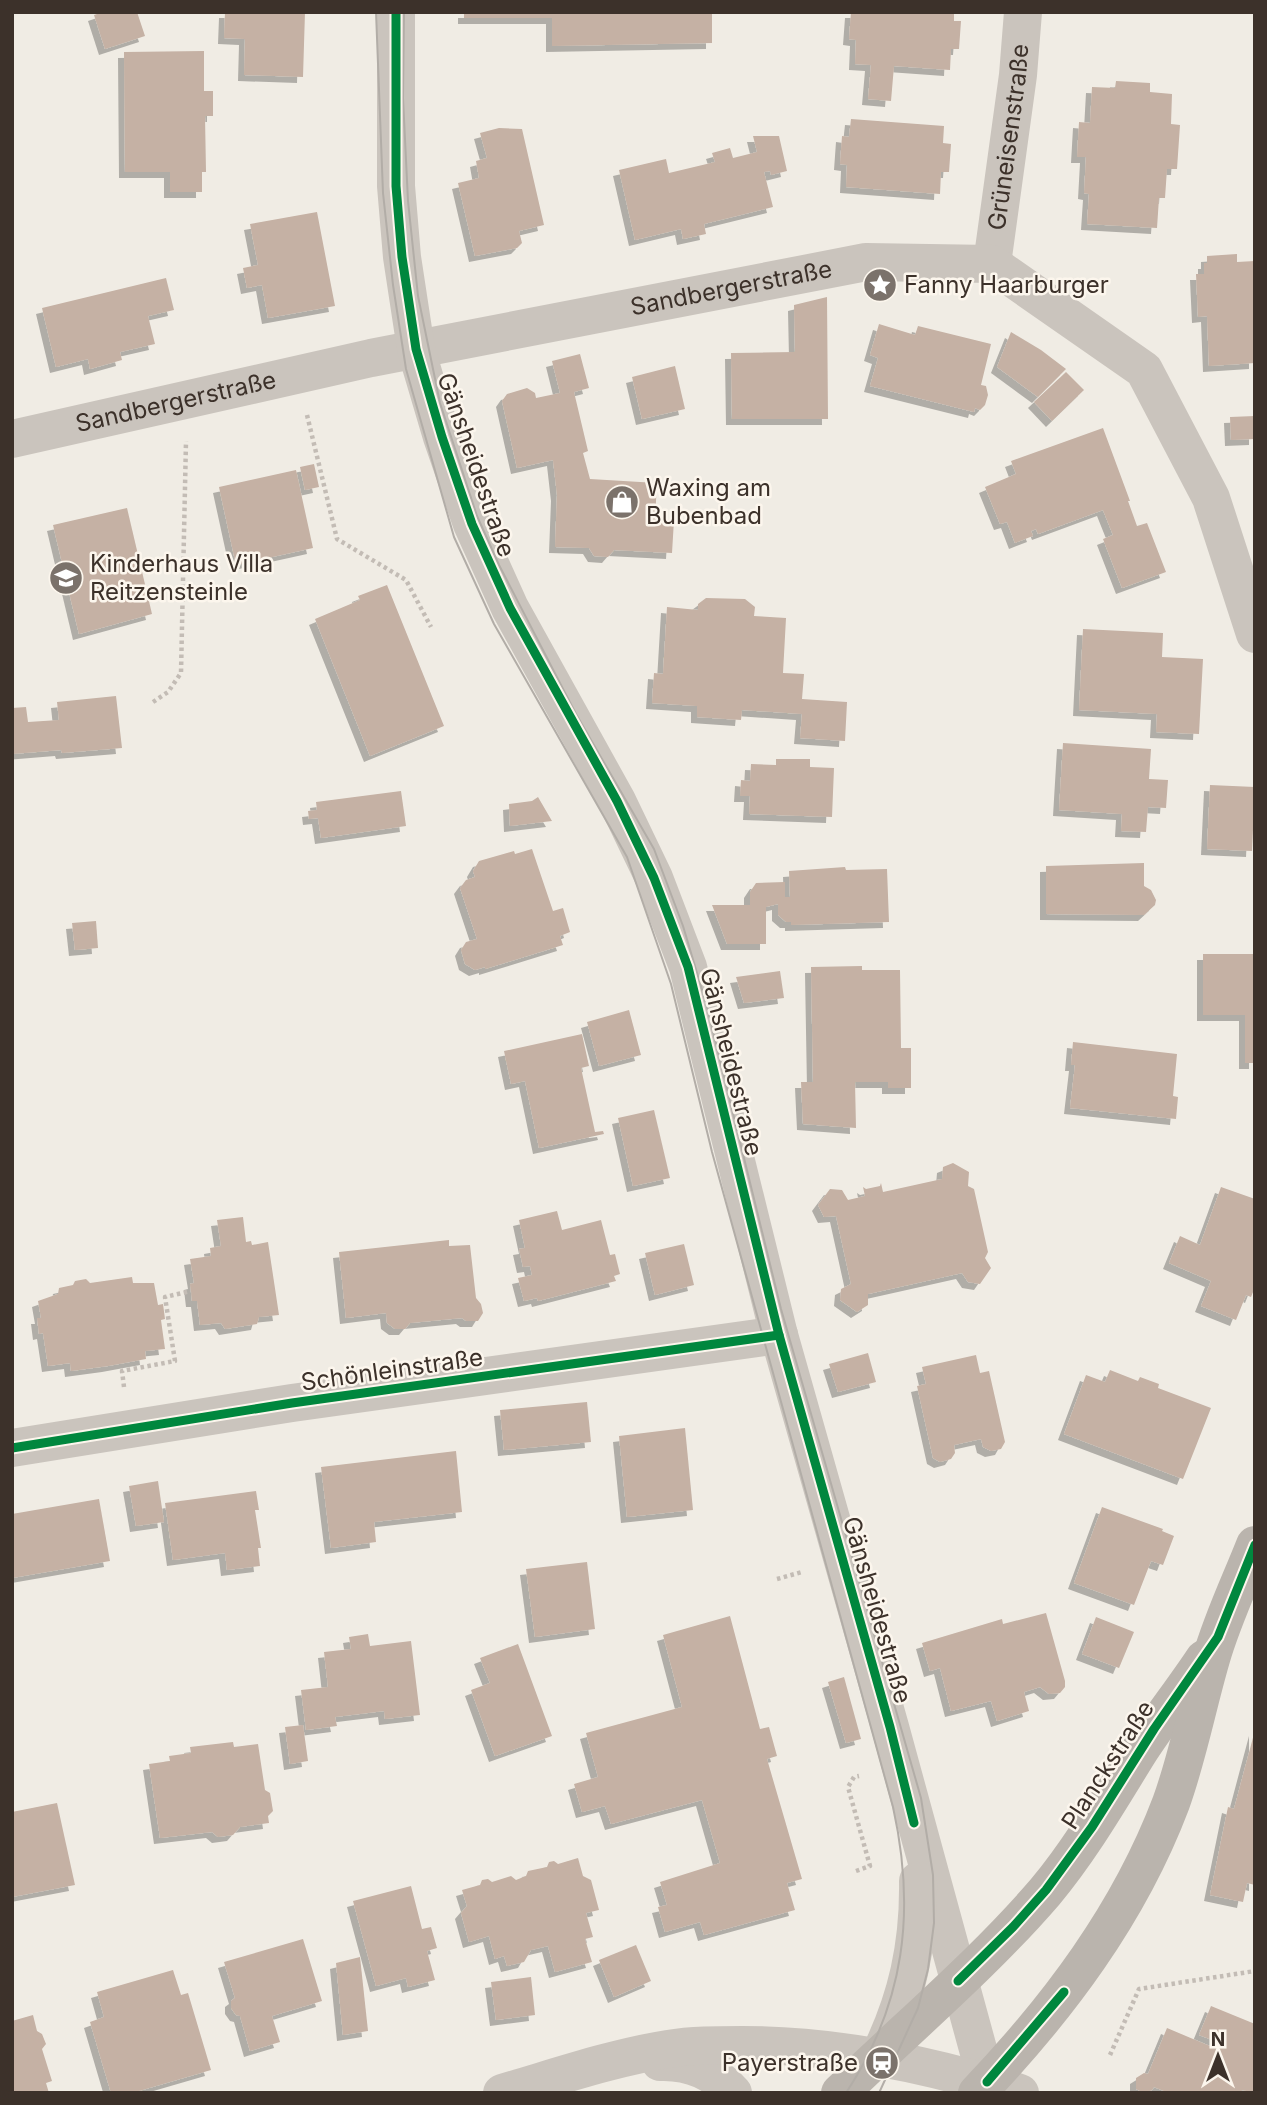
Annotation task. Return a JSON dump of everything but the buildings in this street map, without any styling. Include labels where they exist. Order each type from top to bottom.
[{"type":"main road","name":"Planckstraße","points":[[993,2090],[1089,1961],[1146,1860],[1178,1782],[1218,1637],[1255,1545]]},
{"type":"main road","name":"Planckstraße","points":[[840,2093],[1013,1927],[1046,1890],[1092,1827],[1218,1637]]},
{"type":"street","name":"Gänsheidestraße","points":[[396,12],[396,186],[402,257],[416,349],[472,524],[510,608],[617,801],[654,878],[688,967],[779,1335],[890,1727],[958,1981],[993,2090]]},
{"type":"street","name":"Grüneisenstraße","points":[[992,264],[1018,75],[1023,12]]},
{"type":"street","name":"Sandbergerstraße","points":[[12,439],[298,373],[866,262],[992,264]]},
{"type":"street","points":[[992,264],[1144,370],[1210,498],[1255,634]]},
{"type":"street","name":"Schönleinstraße","points":[[12,1448],[292,1403],[779,1335]]},
{"type":"street","points":[[879,2056],[898,2017],[905,1995],[915,1942],[918,1882],[914,1823]]},
{"type":"street","points":[[502,2093],[656,2051],[699,2046],[801,2047],[879,2056],[993,2090]]},
{"type":"street","points":[[602,2064],[684,2064],[709,2072],[733,2093]]},
{"type":"path","points":[[298,373],[337,539],[406,580],[431,627]]},
{"type":"path","points":[[153,702],[168,692],[181,673],[185,471]]},
{"type":"path","points":[[131,1429],[122,1371],[175,1361],[165,1297],[191,1291]]},
{"type":"path","points":[[777,1579],[803,1572],[805,1579]]},
{"type":"path","points":[[856,1871],[870,1866],[848,1787],[854,1777],[862,1775]]},
{"type":"path","points":[[1110,2055],[1139,1989],[1255,1971]]},
{"type":"tram line","points":[[376,12],[383,193],[393,285],[406,369],[454,537],[494,624],[627,857],[671,984],[712,1152],[893,1807],[904,1883],[900,1955],[893,1990],[881,2025],[866,2059],[846,2093]]},
{"type":"tram line","points":[[404,12],[403,98],[408,201],[418,296],[440,403],[477,516],[499,565],[576,714],[654,849],[683,926],[706,1003],[781,1309],[921,1798],[933,1875],[934,1923],[928,1969],[918,2008],[879,2093]]},
{"type":"cycle path","points":[[396,12],[396,186],[402,257],[416,349],[472,524],[510,608],[617,801],[654,878],[688,967],[779,1335],[890,1727],[914,1823]]},
{"type":"cycle path","points":[[12,1448],[292,1403],[779,1335]]},
{"type":"cycle path","points":[[958,1981],[1046,1890],[1092,1827],[1154,1729],[1218,1637],[1255,1545]]},
{"type":"cycle path","points":[[987,2082],[1064,1992]]},
{"type":"place","name":"Fanny Haarburger","points":[[880,285]]},
{"type":"place","name":"Waxing am Bubenbad","points":[[622,502]]},
{"type":"place","name":"Kinderhaus Villa Reitzensteinle","points":[[66,578]]},
{"type":"place","name":"Payerstraße","points":[[882,2063]]}]
